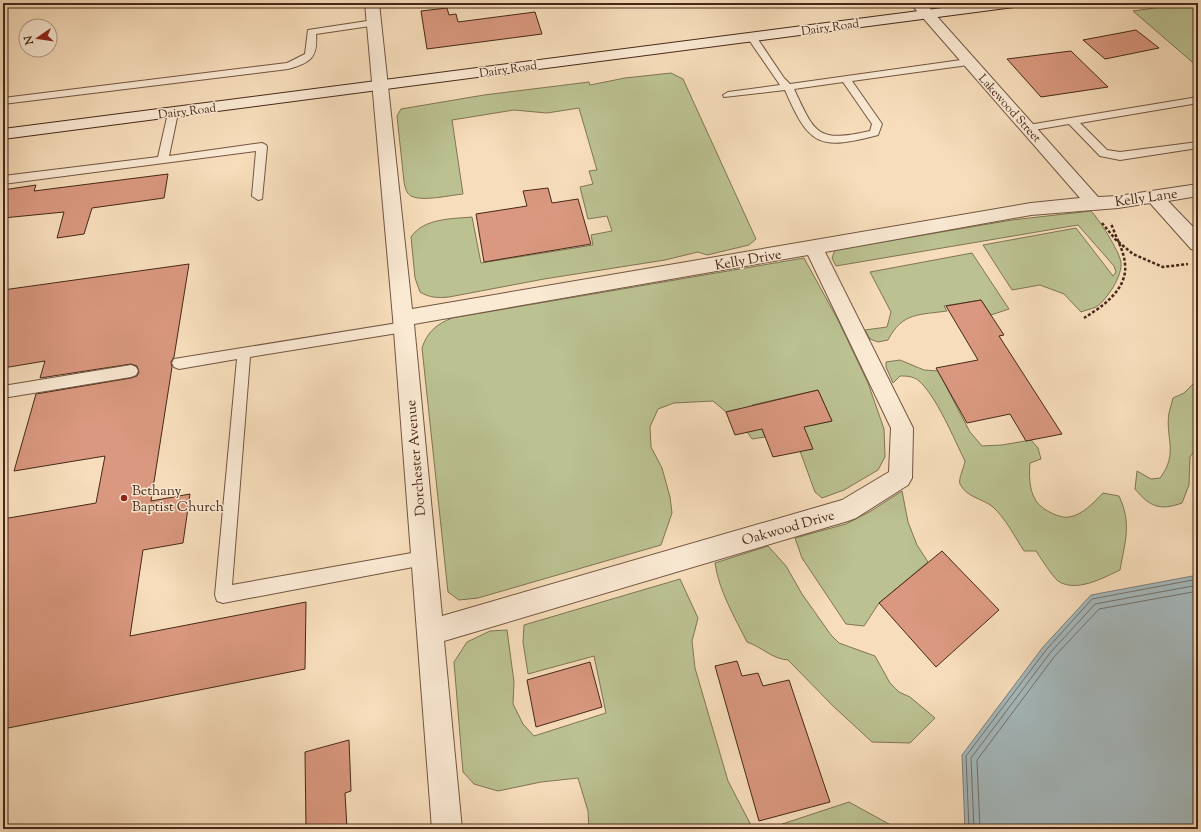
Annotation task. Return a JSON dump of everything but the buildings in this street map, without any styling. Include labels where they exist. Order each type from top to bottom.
[{"type":"street","name":"Dorchester Avenue","points":[[372,3],[403,323],[447,829]]},
{"type":"street","name":"Dairy Road","points":[[3,134],[752,37],[921,9],[1014,3]]},
{"type":"street","name":"Lakewood Street","points":[[921,9],[1097,203]]},
{"type":"street","name":"Kelly Lane","points":[[1097,203],[1154,197],[1198,190]]},
{"type":"street","points":[[1154,197],[1198,244]]},
{"type":"street","name":"Kelly Drive","points":[[403,323],[1031,209],[1097,203]]},
{"type":"street","name":"Oakwood Drive","points":[[430,632],[848,510],[900,478],[902,428],[814,248]]},
{"type":"lane","points":[[3,100],[288,66],[300,62],[310,55],[312,50],[311,32],[374,23]]},
{"type":"lane","points":[[752,37],[780,80],[788,87],[807,127],[822,139],[846,139],[874,133],[878,124],[846,78]]},
{"type":"lane","points":[[728,95],[968,62]]},
{"type":"lane","points":[[1028,128],[1198,100]]},
{"type":"lane","points":[[163,160],[173,113]]},
{"type":"lane","points":[[1072,121],[1104,153],[1120,156],[1198,145]]},
{"type":"lane","points":[[3,180],[262,147],[258,196]]},
{"type":"lane","points":[[179,363],[244,353],[403,323]]},
{"type":"lane","points":[[244,353],[223,595],[423,559]]},
{"type":"lane","points":[[3,392],[131,371]]},
{"type":"path","points":[[1084,318],[1100,309],[1115,292],[1124,278],[1126,265],[1110,222],[1097,203]]},
{"type":"path","points":[[1097,203],[1116,240],[1133,254],[1163,267],[1191,264]]},
{"type":"green space","points":[[1198,3],[1198,67],[1133,11]]},
{"type":"green space","points":[[671,73],[683,79],[756,239],[749,245],[707,255],[698,252],[665,260],[544,279],[449,297],[434,297],[420,292],[415,278],[411,237],[416,231],[430,223],[447,219],[472,217],[481,263],[593,245],[591,235],[612,231],[607,216],[588,219],[580,187],[593,184],[589,171],[597,170],[579,108],[547,113],[514,110],[452,120],[463,194],[437,198],[416,198],[409,195],[407,192],[404,182],[397,116],[401,109],[484,95],[589,82],[590,85],[625,78]]},
{"type":"green space","points":[[1091,211],[1113,243],[1121,262],[1121,267],[1117,280],[1105,299],[1096,307],[1081,312],[1064,294],[1040,285],[1012,290],[983,245],[1076,228],[1113,276],[1116,272],[1114,266],[1078,225],[836,266],[832,258],[835,250],[1012,220]]},
{"type":"green space","points":[[972,253],[1009,309],[991,315],[981,300],[944,306],[947,311],[913,316],[899,324],[888,340],[878,342],[870,339],[865,330],[887,327],[891,312],[870,272]]},
{"type":"green space","points":[[804,258],[838,320],[868,383],[884,429],[885,457],[878,470],[844,490],[822,498],[815,492],[800,451],[804,427],[832,421],[818,390],[752,405],[765,437],[752,439],[748,433],[739,409],[726,412],[713,401],[674,403],[658,409],[650,427],[651,447],[662,468],[670,497],[672,513],[661,545],[478,598],[459,600],[448,592],[422,348],[424,342],[433,329],[452,318]]},
{"type":"green space","points":[[900,360],[924,370],[938,371],[970,432],[982,446],[1002,445],[1031,440],[1038,448],[1041,459],[1030,463],[1031,486],[1035,499],[1045,509],[1055,515],[1069,517],[1084,511],[1103,493],[1119,496],[1123,506],[1126,524],[1125,541],[1120,570],[1089,583],[1081,585],[1065,584],[1055,578],[1036,551],[1024,551],[998,512],[989,504],[963,489],[960,484],[960,479],[965,461],[938,406],[925,387],[918,380],[907,376],[900,376],[893,383],[886,367],[886,362]]},
{"type":"green space","points":[[1198,379],[1198,424],[1195,428],[1198,441],[1196,449],[1190,457],[1189,485],[1182,503],[1167,507],[1156,506],[1146,500],[1135,489],[1137,471],[1151,479],[1160,478],[1166,469],[1170,453],[1168,422],[1173,398],[1184,393]]},
{"type":"green space","points":[[902,491],[908,522],[917,545],[928,562],[879,603],[864,626],[846,624],[802,558],[795,538],[846,524],[871,511]]},
{"type":"green space","points":[[768,546],[786,566],[802,594],[831,635],[839,643],[875,656],[890,683],[899,692],[910,697],[935,718],[910,743],[872,742],[833,706],[788,660],[772,655],[747,642],[723,593],[715,563]]},
{"type":"green space","points":[[680,579],[698,618],[692,641],[695,668],[728,781],[753,829],[589,829],[588,811],[578,778],[541,782],[498,791],[474,784],[463,772],[454,662],[467,642],[490,631],[507,630],[514,682],[513,704],[523,724],[534,736],[606,713],[594,656],[528,674],[523,642],[524,625]]},
{"type":"green space","points":[[849,802],[898,829],[767,829]]},
{"type":"water","points":[[1198,575],[1198,829],[965,829],[962,755],[1043,647],[1091,595]]},
{"type":"place","name":"Bethany Baptist Church","points":[[124,498]]}]
